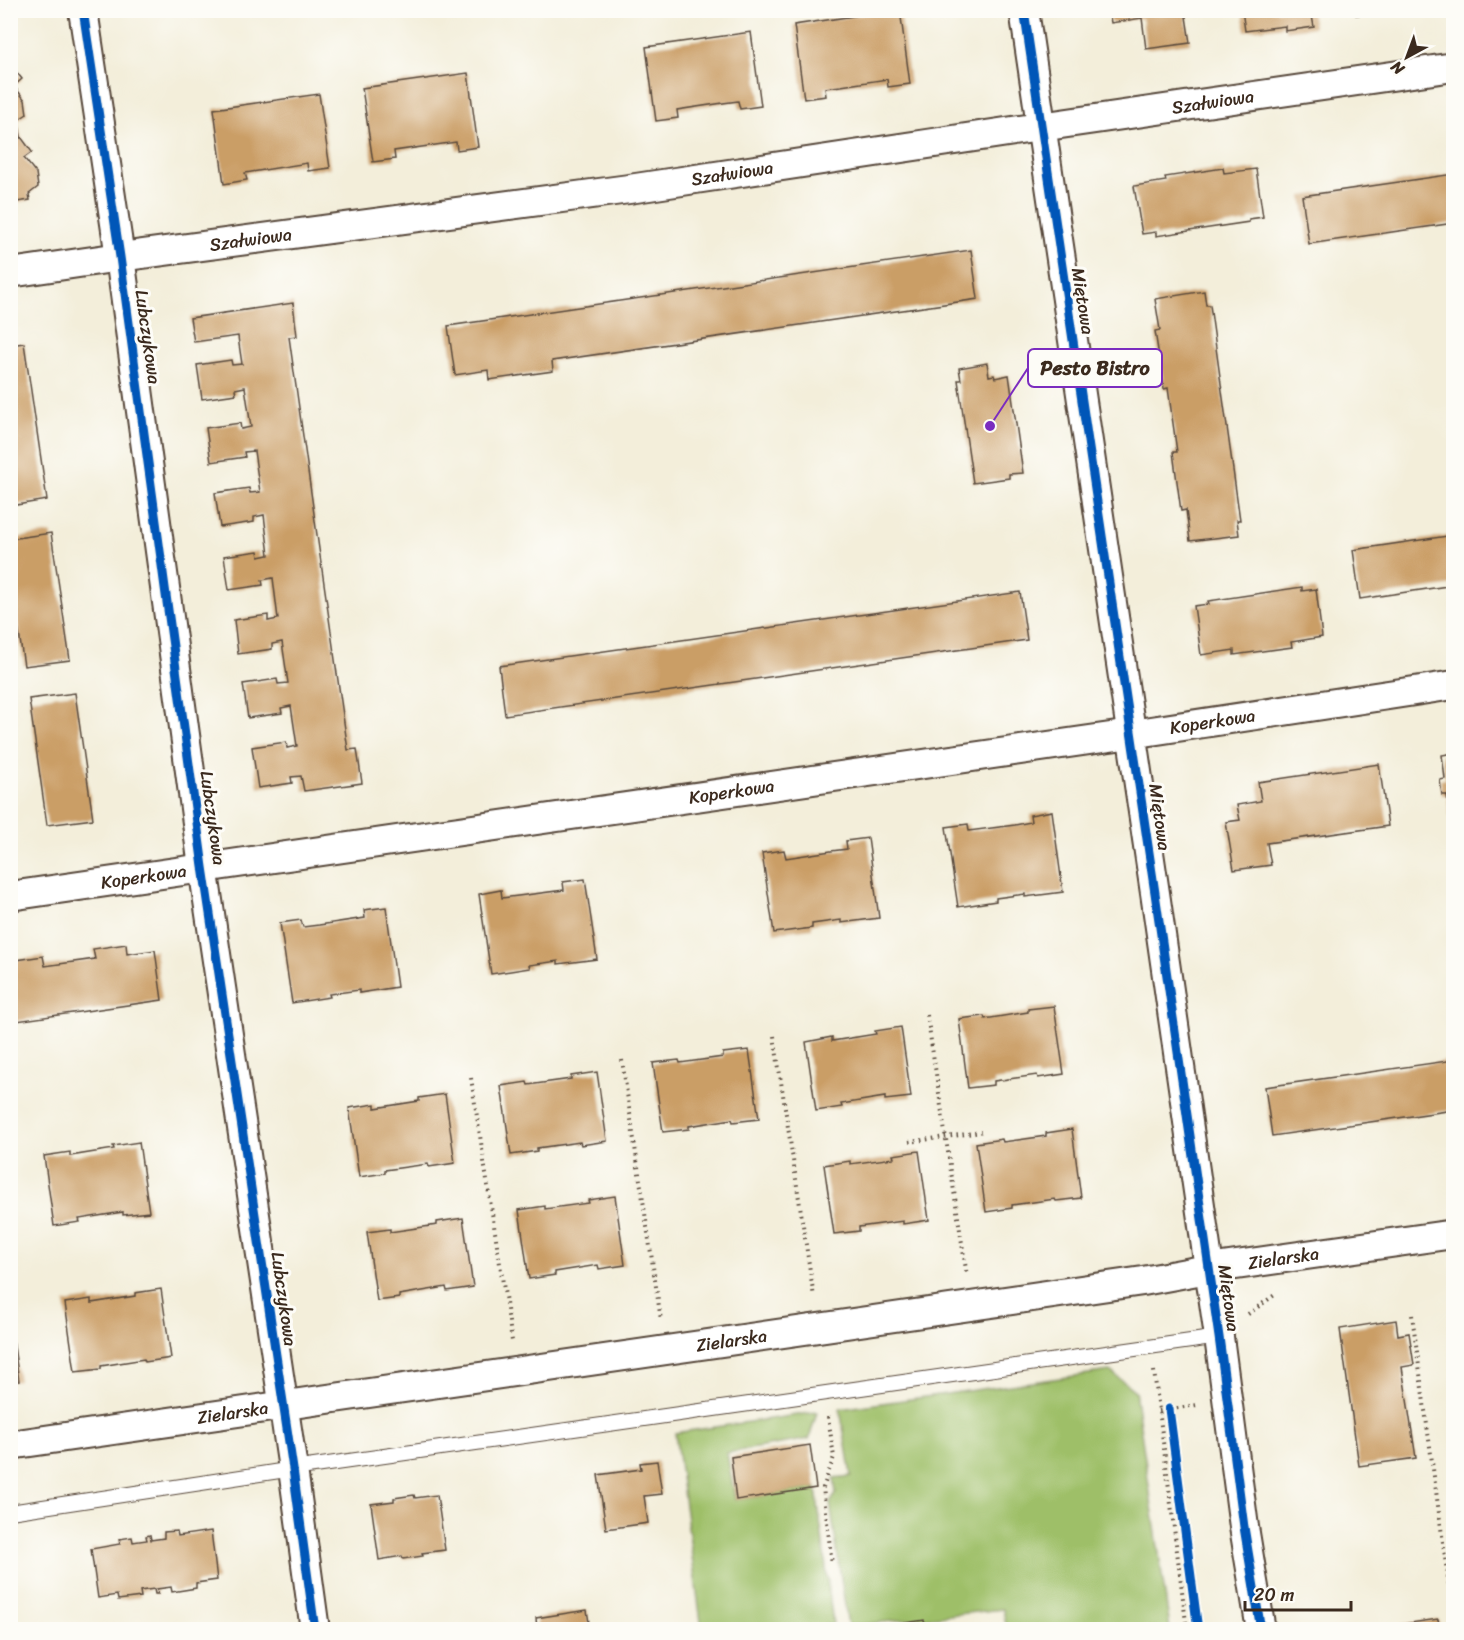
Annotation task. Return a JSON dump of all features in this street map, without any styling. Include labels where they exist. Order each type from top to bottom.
[{"type":"street","name":"Lubczykowa","points":[[83,10],[120,257],[203,867],[315,1629]]},
{"type":"street","name":"Miętowa","points":[[1024,10],[1208,1269],[1229,1329],[1244,1527],[1261,1629]]},
{"type":"street","name":"Szałwiowa","points":[[10,273],[618,191],[1454,67]]},
{"type":"street","name":"Koperkowa","points":[[10,896],[1454,685]]},
{"type":"street","name":"Zielarska","points":[[10,1445],[1454,1234]]},
{"type":"lane","points":[[10,1512],[825,1393],[1229,1329]]},
{"type":"path","points":[[927,1014],[972,1306]]},
{"type":"path","points":[[774,1036],[819,1328]]},
{"type":"path","points":[[622,1060],[666,1350]]},
{"type":"path","points":[[471,1078],[517,1371]]},
{"type":"path","points":[[909,1143],[981,1132]]},
{"type":"path","points":[[1229,1329],[1275,1294],[1284,1292]]},
{"type":"path","points":[[1412,1315],[1454,1623]]},
{"type":"path","points":[[1154,1366],[1164,1410],[1187,1551]]},
{"type":"path","points":[[825,1393],[834,1457],[823,1488],[832,1564]]},
{"type":"path","points":[[1164,1410],[1200,1405]]},
{"type":"path","points":[[1164,1410],[1187,1629]]},
{"type":"green space","points":[[1110,1371],[1135,1391],[1170,1629],[1007,1629],[1003,1609],[848,1626],[830,1503],[836,1494],[834,1478],[851,1476],[840,1409]]},
{"type":"green space","points":[[817,1412],[809,1439],[727,1453],[735,1500],[816,1488],[833,1624],[802,1630],[702,1629],[675,1433]]},
{"type":"building","points":[[900,10],[910,84],[888,87],[887,79],[825,88],[826,96],[804,99],[794,25]]},
{"type":"building","points":[[1109,10],[1185,10],[1190,43],[1146,49],[1142,18],[1111,23]]},
{"type":"building","points":[[1242,10],[1311,10],[1314,27],[1285,31],[1285,26],[1245,31]]},
{"type":"building","points":[[1355,10],[1381,10],[1381,12],[1356,15]]},
{"type":"building","points":[[751,32],[761,106],[740,109],[738,101],[723,103],[677,110],[678,118],[656,121],[646,47]]},
{"type":"building","points":[[10,64],[22,79],[14,86],[25,100],[27,114],[18,120],[21,137],[32,152],[24,158],[36,173],[38,187],[29,194],[30,200],[10,203]]},
{"type":"building","points":[[468,73],[478,147],[457,150],[456,142],[394,151],[395,159],[373,162],[362,88]]},
{"type":"building","points":[[319,94],[330,168],[308,171],[307,163],[245,173],[247,180],[224,184],[214,109]]},
{"type":"building","points":[[1223,168],[1224,173],[1256,169],[1263,217],[1249,219],[1249,222],[1156,236],[1156,232],[1142,234],[1134,186],[1166,181],[1165,177]]},
{"type":"building","points":[[1454,174],[1454,223],[1309,244],[1302,196]]},
{"type":"building","points":[[971,250],[978,299],[552,361],[553,371],[489,380],[488,370],[455,375],[448,326]]},
{"type":"building","points":[[1204,291],[1206,305],[1210,305],[1240,520],[1237,520],[1239,535],[1190,541],[1186,510],[1181,511],[1173,452],[1177,452],[1168,388],[1164,389],[1155,331],[1160,330],[1155,299]]},
{"type":"building","points":[[293,303],[297,336],[289,337],[316,528],[348,750],[357,749],[362,783],[304,791],[301,776],[291,777],[292,783],[258,788],[252,747],[286,742],[287,748],[297,746],[291,706],[281,708],[282,713],[248,718],[243,684],[277,679],[278,684],[288,683],[282,642],[272,644],[272,649],[238,654],[234,620],[268,615],[268,621],[278,619],[273,578],[262,580],[263,585],[229,590],[224,556],[258,551],[259,557],[269,555],[264,515],[254,517],[254,522],[220,527],[215,493],[249,488],[250,493],[260,492],[254,451],[244,452],[245,457],[211,462],[206,428],[240,423],[241,429],[251,427],[245,387],[235,389],[236,394],[202,399],[197,365],[231,360],[232,365],[242,364],[238,336],[194,342],[190,318]]},
{"type":"building","points":[[24,343],[47,500],[10,506],[10,345]]},
{"type":"building","points":[[987,363],[989,376],[994,375],[995,378],[1009,375],[1023,473],[1009,474],[1009,478],[973,483],[958,380],[961,380],[959,368]]},
{"type":"building","points":[[51,533],[70,660],[24,666],[10,573],[10,539]]},
{"type":"building","points":[[1454,535],[1454,585],[1360,599],[1353,550]]},
{"type":"building","points":[[1302,587],[1302,591],[1316,589],[1322,637],[1291,642],[1292,647],[1234,655],[1234,650],[1201,655],[1194,606],[1209,604],[1208,601]]},
{"type":"building","points":[[1020,592],[1027,640],[505,715],[499,666]]},
{"type":"building","points":[[75,693],[93,819],[47,825],[29,699]]},
{"type":"building","points":[[1454,753],[1454,816],[1450,817],[1447,795],[1442,795],[1440,780],[1445,779],[1442,755]]},
{"type":"building","points":[[1379,764],[1388,826],[1267,843],[1271,865],[1234,870],[1226,822],[1240,820],[1237,805],[1261,801],[1258,782]]},
{"type":"building","points":[[1052,811],[1063,892],[996,898],[996,901],[958,907],[946,827],[968,824],[969,831],[1015,825],[1031,822],[1030,815]]},
{"type":"building","points":[[868,838],[879,918],[812,924],[812,928],[774,933],[762,853],[784,850],[786,858],[847,849],[846,841]]},
{"type":"building","points":[[585,879],[597,959],[529,965],[530,968],[491,974],[479,894],[501,890],[502,898],[564,890],[563,882]]},
{"type":"building","points":[[386,907],[397,987],[359,993],[359,990],[329,994],[330,997],[292,1003],[280,923],[301,920],[303,927],[319,925],[365,918],[364,910]]},
{"type":"building","points":[[126,944],[127,954],[155,950],[162,1000],[10,1022],[10,961],[43,956],[45,966],[95,959],[93,949]]},
{"type":"building","points":[[1054,1006],[1064,1074],[994,1081],[994,1085],[968,1088],[959,1019],[984,1016],[985,1019],[1028,1012],[1028,1009]]},
{"type":"building","points":[[901,1027],[911,1097],[885,1100],[885,1097],[841,1104],[842,1107],[816,1111],[806,1042],[832,1037],[832,1041],[876,1034],[875,1031]]},
{"type":"building","points":[[749,1050],[759,1119],[733,1122],[732,1119],[689,1126],[689,1129],[663,1132],[653,1063],[679,1060],[680,1063],[723,1057],[723,1053]]},
{"type":"building","points":[[1454,1060],[1454,1110],[1272,1136],[1265,1087]]},
{"type":"building","points":[[597,1072],[607,1141],[537,1148],[537,1151],[511,1155],[501,1086],[571,1079],[571,1076]]},
{"type":"building","points":[[445,1094],[455,1163],[385,1170],[385,1173],[359,1177],[349,1108],[375,1104],[375,1108]]},
{"type":"building","points":[[1072,1129],[1081,1198],[1012,1205],[1012,1208],[986,1212],[976,1143],[1046,1136],[1046,1133]]},
{"type":"building","points":[[139,1142],[149,1212],[123,1215],[123,1212],[79,1219],[80,1222],[54,1226],[44,1156],[70,1152],[70,1156],[114,1149],[113,1146]]},
{"type":"building","points":[[919,1151],[929,1220],[859,1227],[859,1231],[834,1234],[824,1165],[894,1158],[893,1155]]},
{"type":"building","points":[[615,1196],[625,1265],[599,1269],[598,1265],[529,1279],[519,1210],[589,1203],[588,1200]]},
{"type":"building","points":[[463,1218],[473,1287],[447,1291],[446,1287],[377,1301],[367,1232],[390,1229],[390,1232],[437,1225],[437,1222]]},
{"type":"building","points":[[161,1289],[171,1358],[145,1362],[144,1359],[101,1366],[101,1369],[75,1372],[65,1303],[91,1299],[91,1303]]},
{"type":"building","points":[[1396,1320],[1398,1335],[1409,1333],[1414,1365],[1402,1367],[1416,1458],[1359,1466],[1340,1329]]},
{"type":"building","points":[[10,1332],[12,1332],[19,1381],[10,1382]]},
{"type":"building","points":[[810,1445],[816,1488],[736,1500],[731,1457]]},
{"type":"building","points":[[657,1461],[662,1494],[644,1496],[648,1523],[606,1529],[598,1475],[641,1469],[640,1463]]},
{"type":"building","points":[[414,1495],[415,1498],[437,1495],[445,1550],[422,1553],[423,1556],[403,1559],[402,1556],[379,1560],[371,1504]]},
{"type":"building","points":[[177,1531],[178,1536],[211,1531],[217,1580],[196,1583],[196,1588],[172,1592],[171,1587],[157,1589],[158,1594],[155,1594],[154,1589],[140,1591],[141,1597],[118,1600],[117,1595],[98,1598],[91,1549],[120,1544],[119,1539],[132,1537],[133,1542],[147,1540],[146,1536],[150,1535],[151,1540],[164,1538],[164,1532]]},
{"type":"building","points":[[587,1610],[590,1629],[537,1629],[536,1618]]},
{"type":"building","points":[[1438,1619],[1440,1629],[1383,1629],[1382,1627]]},
{"type":"building","points":[[924,1620],[925,1629],[873,1629],[873,1628]]},
{"type":"cycle path","points":[[83,10],[120,257],[203,867],[315,1630]]},
{"type":"cycle path","points":[[1024,10],[1155,893],[1244,1527],[1261,1630]]},
{"type":"cycle path","points":[[1169,1409],[1198,1630]]},
{"type":"place","name":"Pesto Bistro","points":[[990,426]]}]
